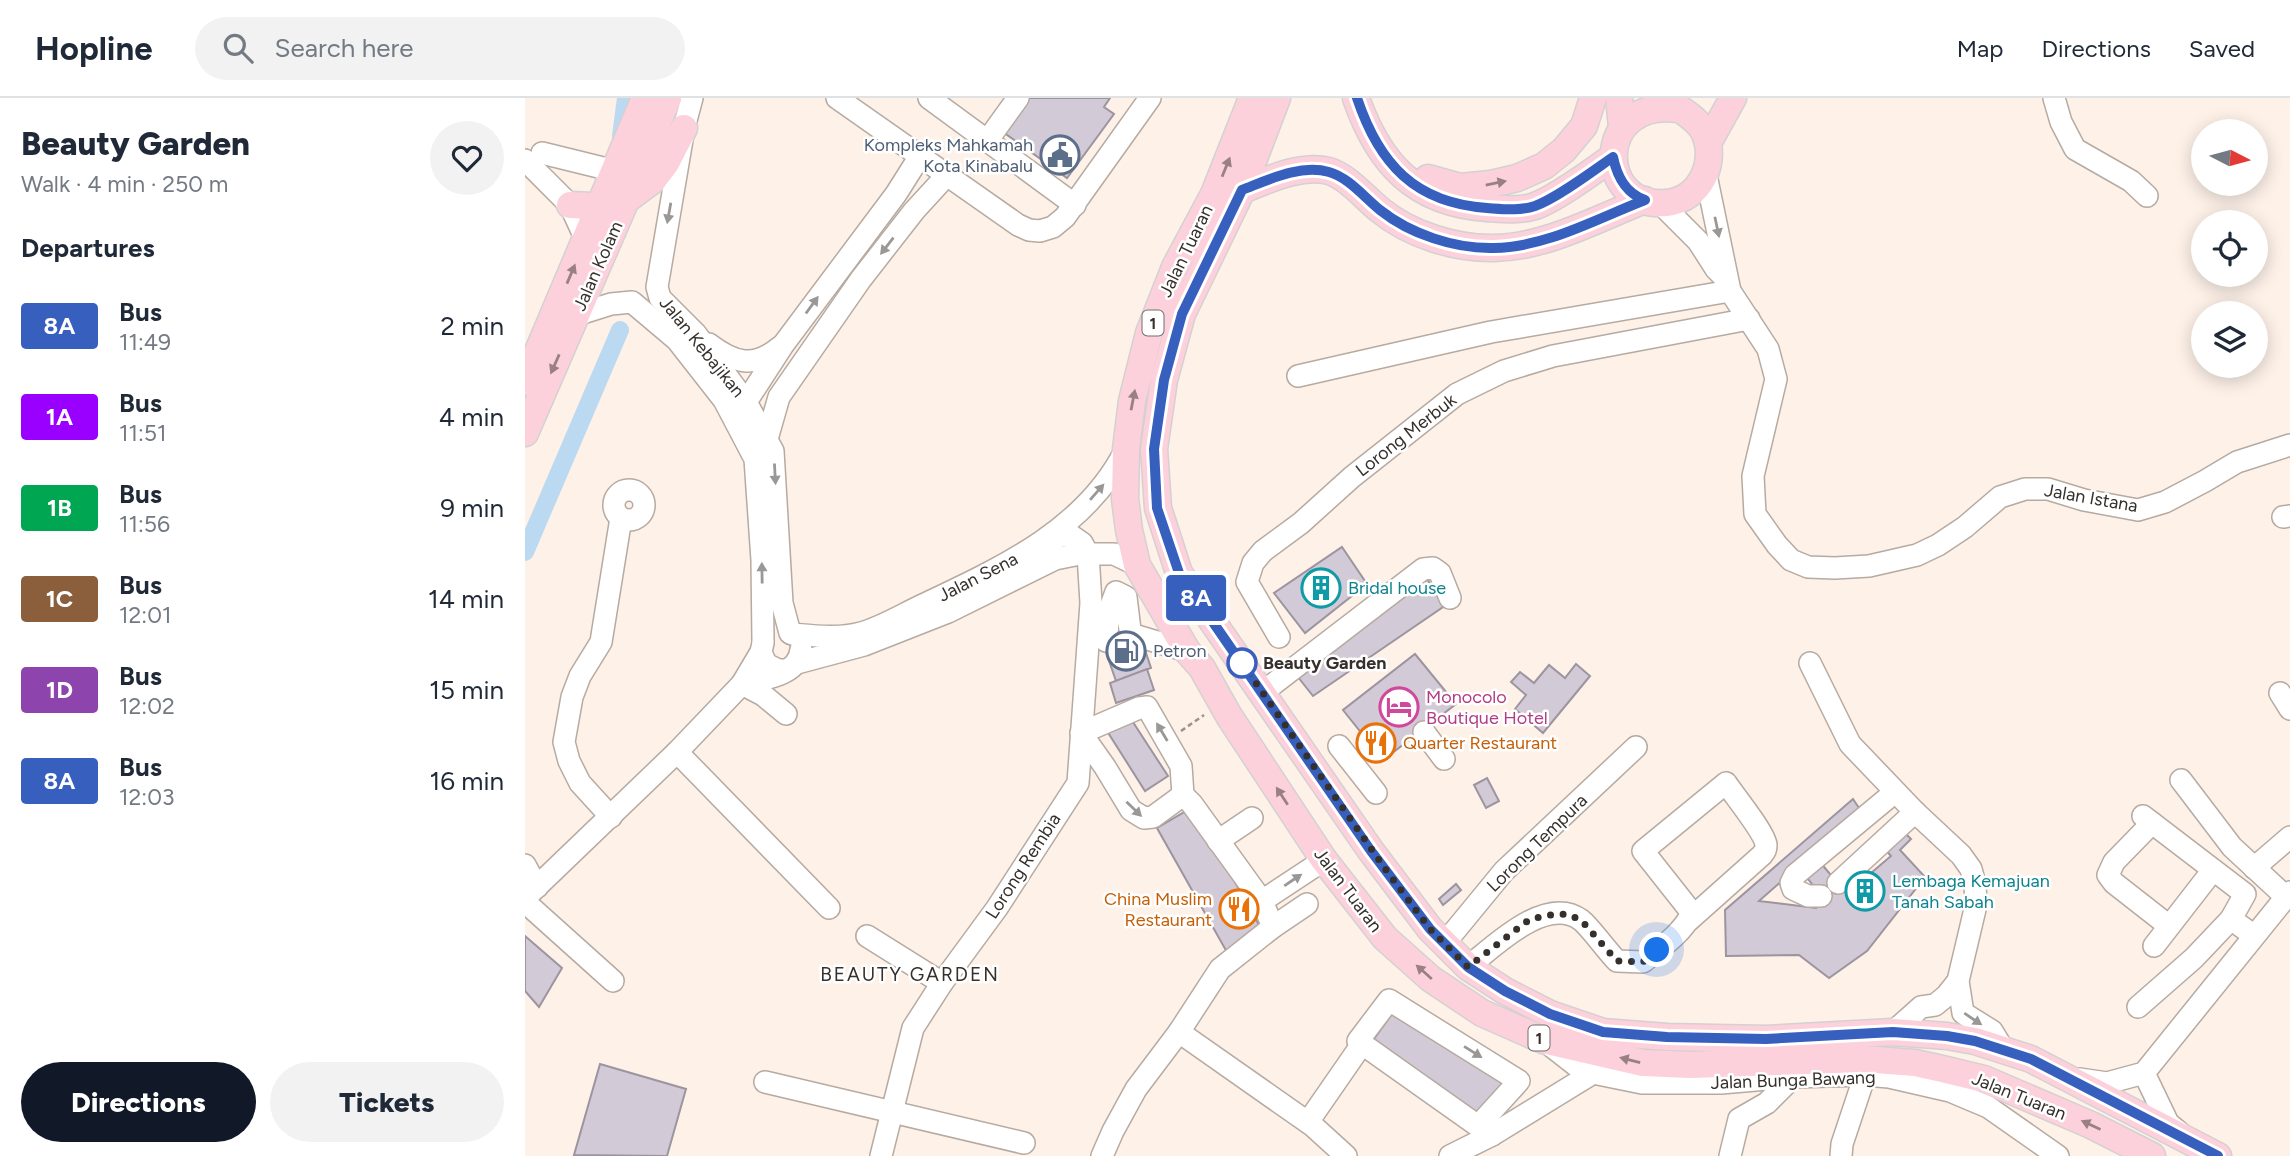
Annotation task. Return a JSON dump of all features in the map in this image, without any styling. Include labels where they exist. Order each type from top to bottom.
[{"type":"main road","name":"Jalan Kolam","points":[[525,433],[576,315],[614,202],[615,171],[645,98]]},
{"type":"main road","name":"Jalan Kolam","points":[[525,382],[586,240],[641,160],[668,98]]},
{"type":"main road","name":"Jalan Tuaran","points":[[1252,98],[1215,194],[1175,267],[1149,333],[1132,401],[1126,449],[1125,499],[1129,530],[1137,565],[1188,651],[1202,668],[1229,716],[1324,860],[1385,938],[1431,979],[1482,1013],[1543,1040],[1643,1063],[1690,1065],[1863,1059],[1915,1063],[1984,1079],[2091,1125],[2152,1156]]},
{"type":"main road","name":"Jalan Tuaran","points":[[1277,98],[1242,190],[1182,314],[1164,380],[1154,449],[1157,508],[1179,573],[1371,851],[1430,929],[1468,967],[1505,991],[1550,1014],[1603,1032],[1667,1037],[1766,1039],[1893,1032],[1947,1036],[2003,1049],[2031,1059],[2218,1156]]},
{"type":"main road","points":[[1356,98],[1366,125],[1385,158],[1419,189],[1463,206],[1511,210],[1535,206],[1613,157]]},
{"type":"main road","points":[[1385,158],[1421,176],[1460,187],[1517,178],[1544,166],[1563,150],[1584,125],[1593,98]]},
{"type":"main road","points":[[1619,98],[1622,127]]},
{"type":"main road","points":[[1708,143],[1733,98]]},
{"type":"main road","points":[[1679,102],[1702,129],[1708,143],[1710,159],[1706,175],[1697,188],[1684,198],[1668,203],[1637,197],[1625,187],[1616,173],[1613,157],[1615,141],[1622,127],[1633,116],[1647,109],[1679,102]]},
{"type":"main road","points":[[570,205],[593,206],[614,202],[653,180],[666,163],[684,128]]},
{"type":"main road","points":[[586,240],[596,241],[602,235],[632,163],[641,160]]},
{"type":"main road","points":[[1242,190],[1295,171],[1328,171],[1338,175],[1383,212],[1413,230],[1453,244],[1493,248],[1535,244],[1652,202]]},
{"type":"main road","points":[[1947,1036],[1957,1052],[1984,1079]]},
{"type":"street","name":"Jalan Kebajikan","points":[[692,98],[684,128],[657,287],[660,298],[696,334],[746,402]]},
{"type":"street","points":[[837,98],[1018,225],[1029,230],[1053,226],[1075,205],[1150,98]]},
{"type":"street","points":[[929,98],[1075,205]]},
{"type":"street","points":[[987,141],[1018,98]]},
{"type":"street","points":[[2054,98],[2061,122],[2075,149],[2131,181],[2147,196]]},
{"type":"street","points":[[534,156],[615,171]]},
{"type":"street","points":[[534,156],[570,205],[586,240]]},
{"type":"street","points":[[759,444],[743,415],[746,402],[783,345],[896,194],[920,156]]},
{"type":"street","points":[[759,444],[779,397],[861,279],[914,211],[947,175]]},
{"type":"street","name":"Jalan Istana","points":[[1706,175],[1728,285]]},
{"type":"street","points":[[896,194],[914,211]]},
{"type":"street","name":"Jalan Istana","points":[[1652,202],[1698,241],[1768,349],[1776,379],[1753,476],[1755,514],[1791,560],[1808,567],[1869,566],[1917,555],[1965,527],[2000,497],[2025,489],[2048,489],[2138,510],[2165,502],[2237,462],[2290,445]]},
{"type":"street","points":[[1297,376],[1492,332],[1728,285]]},
{"type":"street","name":"Jalan Kebajikan","points":[[576,315],[611,304],[632,302],[677,340],[759,444],[773,451],[782,603],[791,633]]},
{"type":"street","name":"Lorong Merbuk","points":[[1279,637],[1247,582],[1253,563],[1263,551],[1301,523],[1352,477],[1457,394],[1504,371],[1553,356],[1749,319]]},
{"type":"street","points":[[696,334],[725,356],[750,362],[768,358],[783,345]]},
{"type":"street","name":"Jalan Kebajikan","points":[[759,444],[755,459],[762,560],[762,646]]},
{"type":"street","name":"Jalan Sena","points":[[762,646],[772,633],[778,631],[830,637],[862,633],[1004,566],[1075,517],[1115,470],[1126,449]]},
{"type":"street","points":[[611,817],[580,783],[569,761],[564,742],[572,696],[580,676],[601,642],[621,518]]},
{"type":"street","points":[[1026,552],[1061,536],[1072,536],[1082,543],[1088,554]]},
{"type":"street","name":"Lorong Rembia","points":[[881,1156],[913,1028],[997,908],[1078,783],[1091,603],[1088,554]]},
{"type":"street","name":"Jalan Sena","points":[[742,684],[864,645],[948,612],[1068,555],[1114,554],[1137,565]]},
{"type":"street","points":[[1263,692],[1423,569],[1433,568],[1440,573],[1450,598]]},
{"type":"street","points":[[1105,640],[1109,608],[1116,592],[1126,597],[1133,635],[1188,651]]},
{"type":"street","points":[[782,603],[819,636]]},
{"type":"street","points":[[742,684],[763,695],[786,714],[779,691],[787,670],[800,657],[800,644],[791,633]]},
{"type":"street","points":[[762,646],[766,664],[778,670],[787,670]]},
{"type":"street","points":[[529,896],[677,752],[742,684],[762,646]]},
{"type":"street","points":[[1810,663],[1850,744],[1895,792],[1961,855],[1971,869],[1976,905],[1958,981],[1963,1013],[1992,1031],[2003,1049]]},
{"type":"street","points":[[1183,795],[1153,817],[1144,818],[1137,814],[1131,810],[1081,733],[1147,707],[1181,766],[1183,795],[1262,901],[1273,927]]},
{"type":"street","points":[[1424,732],[1444,759]]},
{"type":"street","points":[[1339,746],[1376,793]]},
{"type":"street","name":"Lorong Tempura","points":[[1444,943],[1504,872],[1636,747]]},
{"type":"street","points":[[677,752],[829,908]]},
{"type":"street","points":[[2065,1077],[2107,1083],[2144,1073],[2288,894],[2232,847],[2181,780]]},
{"type":"street","points":[[1468,967],[1530,919],[1567,914],[1581,920],[1617,961],[1643,962],[1672,938],[1766,849],[1766,842],[1760,832],[1726,783],[1643,851],[1692,913],[1688,921]]},
{"type":"street","points":[[1895,792],[1795,875],[1791,883],[1793,888],[1808,897],[1829,890],[1915,812]]},
{"type":"street","points":[[1218,841],[1252,818]]},
{"type":"street","points":[[2138,1007],[2194,958],[2231,919],[2245,894],[2147,820],[2114,862],[2108,874],[2114,883],[2169,926]]},
{"type":"street","points":[[2254,867],[2290,837]]},
{"type":"street","points":[[1262,901],[1324,860]]},
{"type":"street","points":[[525,864],[529,896],[613,981]]},
{"type":"street","points":[[2154,946],[2213,870]]},
{"type":"street","points":[[1102,1156],[1136,1089],[1179,1032],[1220,969],[1307,904]]},
{"type":"street","points":[[2231,919],[2253,935]]},
{"type":"street","points":[[867,936],[942,983]]},
{"type":"street","points":[[1893,1032],[1921,1007],[1935,1005],[1958,981]]},
{"type":"street","points":[[1389,1000],[1519,1081],[1485,1130],[1358,1041],[1389,1000]]},
{"type":"street","points":[[1179,1032],[1308,1122],[1346,1156]]},
{"type":"street","name":"Jalan Bunga Bawang","points":[[1543,1040],[1578,1067],[1593,1073],[1642,1083],[1721,1083],[1865,1075],[1889,1077],[1950,1091],[1988,1107],[2058,1156]]},
{"type":"street","points":[[1308,1122],[1362,1044]]},
{"type":"street","points":[[1450,1156],[1485,1130],[1593,1073]]},
{"type":"street","points":[[2144,1073],[2168,1123],[2188,1140]]},
{"type":"street","points":[[1841,1156],[1842,1144],[1865,1075]]},
{"type":"street","points":[[1730,1156],[1738,1119],[1767,1103],[1793,1077]]},
{"type":"street","points":[[765,1082],[1024,1143]]},
{"type":"path","points":[[1192,723],[1202,716]]},
{"type":"building","name":"Kompleks Mahkamah Kota Kinabalu","points":[[1027,98],[1110,98],[1104,107],[1114,114],[1067,178],[1003,132]]},
{"type":"building","name":"Bridal house","points":[[1342,547],[1367,584],[1305,633],[1274,593]]},
{"type":"building","points":[[1424,575],[1446,605],[1313,696],[1294,672]]},
{"type":"building","name":"Petron","points":[[1136,623],[1151,668],[1116,681],[1100,635]]},
{"type":"building","name":"Monocolo Boutique Hotel","points":[[1415,654],[1456,704],[1383,760],[1343,710]]},
{"type":"building","points":[[1576,664],[1590,676],[1543,733],[1515,709],[1526,695],[1511,682],[1520,672],[1534,683],[1549,665],[1565,678]]},
{"type":"building","points":[[1147,669],[1154,690],[1116,703],[1110,683]]},
{"type":"building","points":[[1129,716],[1168,776],[1145,791],[1107,731]]},
{"type":"building","points":[[1487,778],[1499,801],[1486,808],[1474,785]]},
{"type":"building","name":"Lembaga Kemajuan Tanah Sabah","points":[[1853,799],[1861,811],[1759,901],[1816,908],[1824,900],[1805,875],[1820,862],[1839,885],[1855,873],[1864,879],[1891,856],[1883,847],[1901,829],[1911,839],[1900,850],[1925,877],[1867,951],[1829,978],[1799,955],[1726,956],[1725,910]]},
{"type":"building","points":[[1193,807],[1264,934],[1228,954],[1157,828]]},
{"type":"building","points":[[1456,884],[1461,890],[1443,905],[1439,899]]},
{"type":"building","points":[[525,936],[562,968],[539,1007],[525,991]]},
{"type":"building","points":[[1394,1011],[1511,1084],[1476,1114],[1374,1039]]},
{"type":"building","points":[[600,1064],[686,1089],[667,1156],[574,1155]]},
{"type":"waterway","points":[[621,136],[626,98]]},
{"type":"waterway","points":[[525,552],[620,330]]},
{"type":"bus line","name":"8A","points":[[1357,98],[1366,125],[1385,158],[1419,189],[1437,198],[1463,206],[1511,210],[1535,206],[1613,157],[1616,173],[1625,187],[1645,200],[1535,244],[1493,248],[1453,244],[1413,230],[1383,212],[1338,175],[1328,171],[1295,171],[1242,190],[1182,314],[1164,380],[1154,449],[1157,508],[1179,573],[1371,851],[1430,929],[1468,967],[1505,991],[1550,1014],[1603,1032],[1667,1037],[1766,1039],[1893,1032],[1975,1041],[2031,1059],[2218,1156]]},
{"type":"place","name":"Kompleks Mahkamah Kota Kinabalu","points":[[1060,155]]},
{"type":"place","name":"Bridal house","points":[[1321,588]]},
{"type":"place","name":"Petron","points":[[1126,651]]},
{"type":"place","name":"Beauty Garden","points":[[1242,663]]},
{"type":"place","name":"Monocolo Boutique Hotel","points":[[1399,707]]},
{"type":"place","name":"Quarter Restaurant","points":[[1376,743]]},
{"type":"place","name":"Lembaga Kemajuan Tanah Sabah","points":[[1865,891]]},
{"type":"place","name":"China Muslim Restaurant","points":[[1239,909]]},
{"type":"district","name":"BEAUTY GARDEN","points":[[910,974]]},
{"type":"route","points":[[1242,663],[1371,851],[1430,929],[1468,967],[1530,919],[1551,915],[1567,914],[1581,920],[1617,961],[1643,962],[1657,950]]}]
